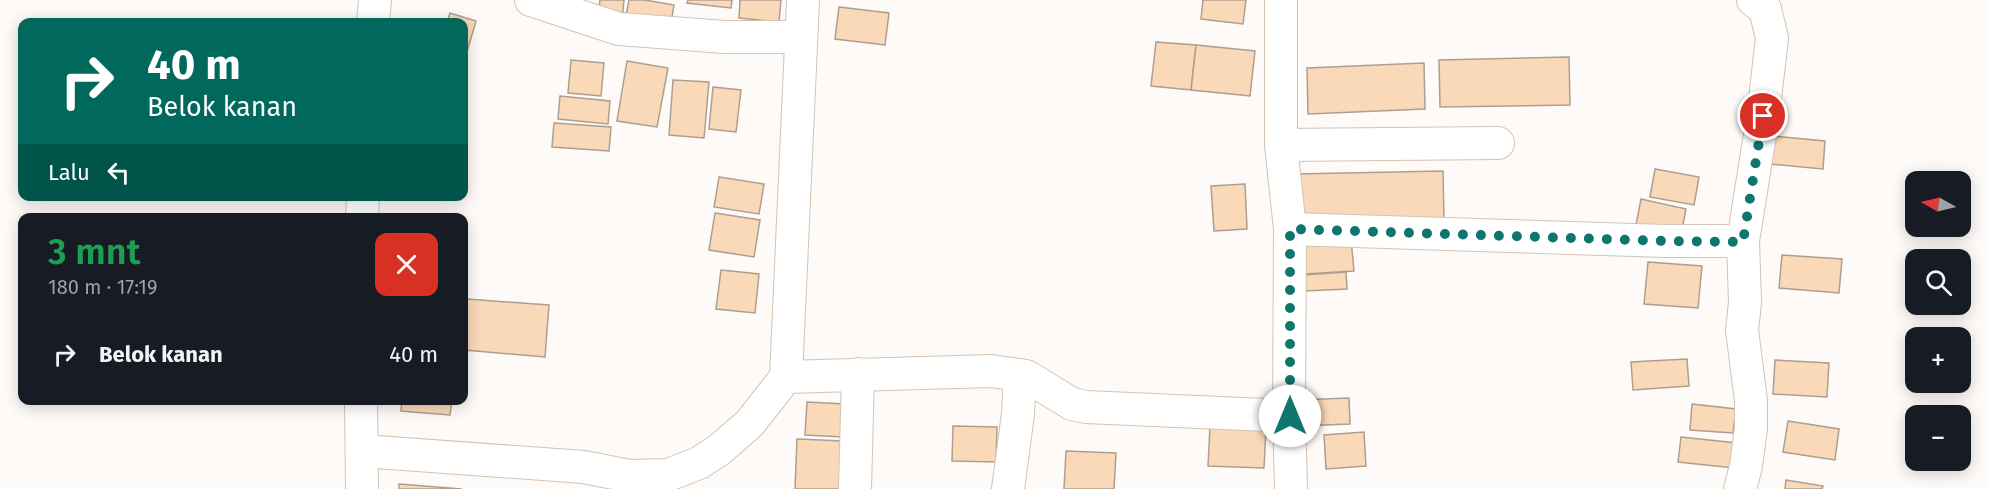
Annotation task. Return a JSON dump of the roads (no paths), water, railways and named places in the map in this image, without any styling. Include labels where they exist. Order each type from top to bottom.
[{"type":"street","points":[[374,18],[375,0]]},
{"type":"street","points":[[531,0],[619,29],[725,37],[801,36]]},
{"type":"street","points":[[362,451],[584,467],[628,476],[668,475],[699,464],[750,423],[786,377],[803,0]]},
{"type":"street","points":[[1281,0],[1281,145],[1290,229],[1291,489]]},
{"type":"street","points":[[1740,489],[1746,466],[1751,428],[1751,401],[1742,330],[1745,303],[1743,242],[1763,116],[1772,38],[1765,9],[1754,0]]},
{"type":"street","points":[[1281,145],[1498,143]]},
{"type":"street","points":[[1290,229],[1743,242]]},
{"type":"street","points":[[786,377],[991,371],[1026,376],[1072,404],[1086,407],[1290,416]]},
{"type":"street","points":[[855,489],[858,374]]},
{"type":"street","points":[[1008,489],[1018,414],[1020,375]]},
{"type":"street","points":[[361,405],[362,489]]}]
